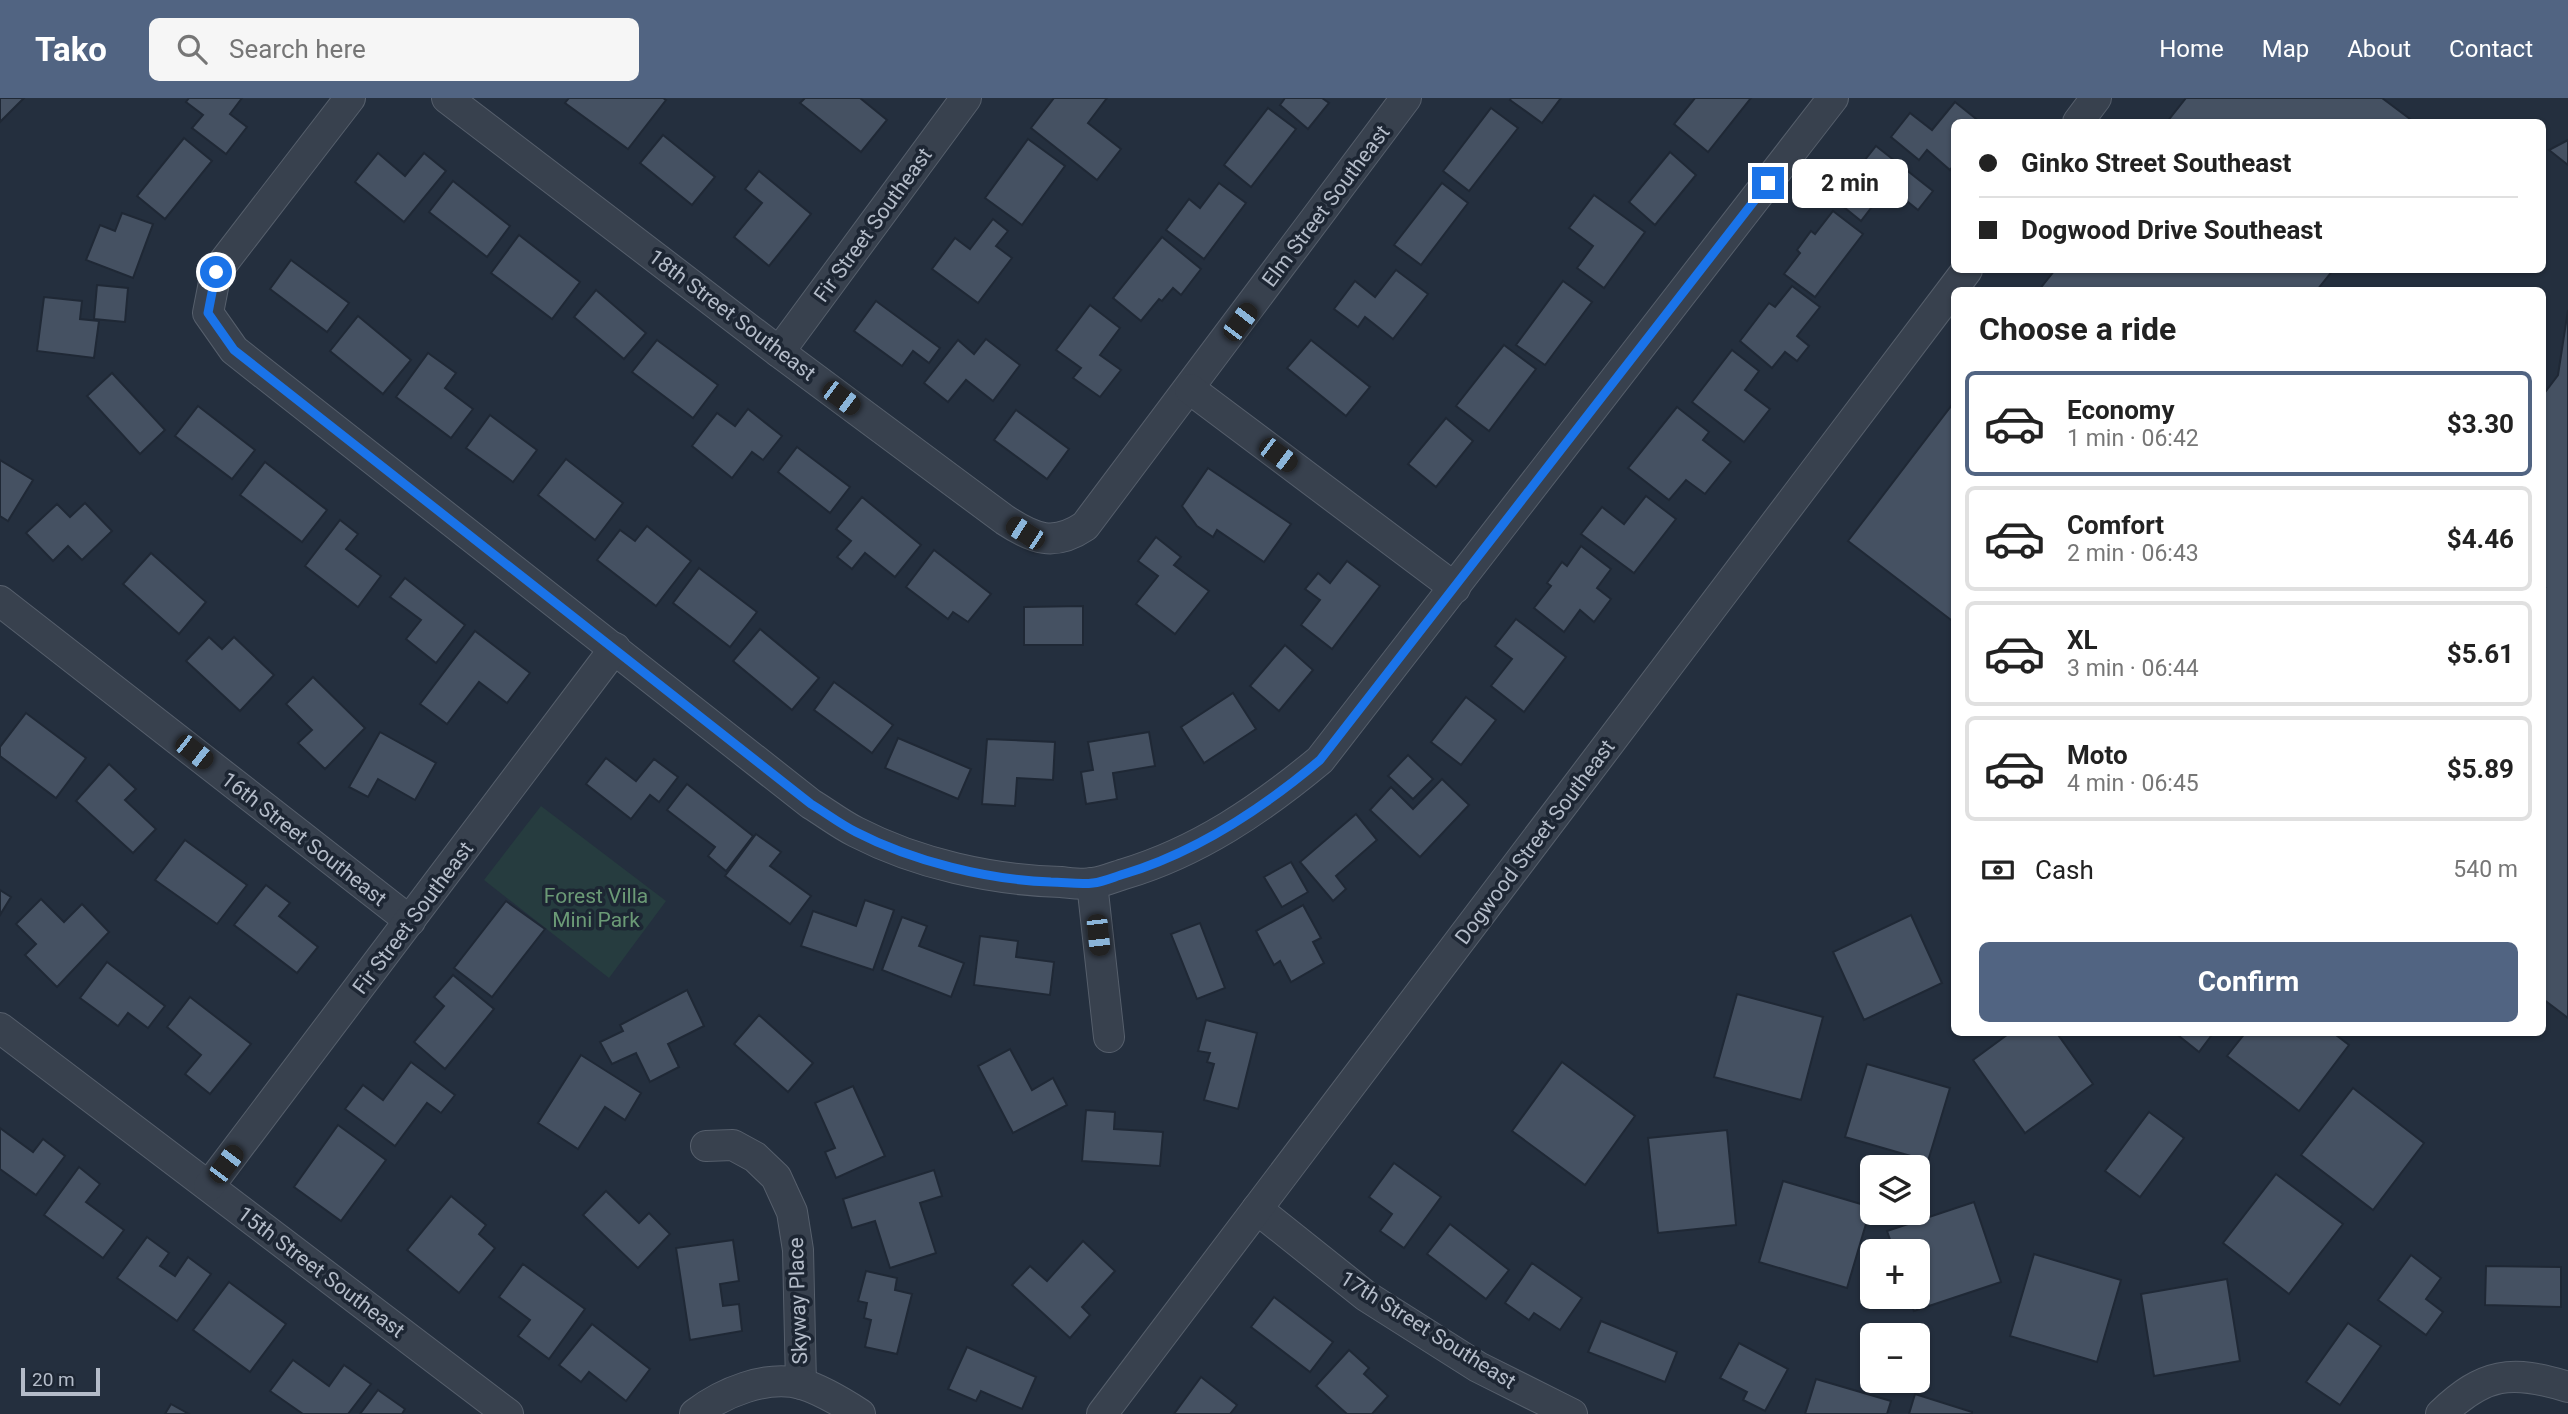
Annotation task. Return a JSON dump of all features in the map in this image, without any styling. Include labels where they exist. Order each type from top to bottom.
[{"type":"street","points":[[350,98],[216,272],[208,313],[234,350],[811,804],[855,832],[915,855],[982,874],[1038,881],[1092,883],[1146,868],[1181,854],[1282,792],[1320,760],[1833,98]]},
{"type":"street","name":"18th Street Southeast","points":[[447,98],[779,352],[1005,520],[1025,533],[1043,538],[1059,538]]},
{"type":"street","name":"Fir Street Southeast","points":[[779,352],[966,98]]},
{"type":"street","name":"Elm Street Southeast","points":[[1059,538],[1073,534],[1085,526],[1406,98]]},
{"type":"street","points":[[2080,119],[2096,98]]},
{"type":"street","name":"Dogwood Street Southeast","points":[[1955,287],[1966,273]]},
{"type":"street","name":"Dogwood Street Southeast","points":[[1102,1414],[1951,292]]},
{"type":"street","points":[[1190,389],[1455,588]]},
{"type":"street","name":"16th Street Southeast","points":[[0,601],[410,921]]},
{"type":"street","name":"Fir Street Southeast","points":[[209,1186],[615,648]]},
{"type":"street","points":[[1092,883],[1109,1037]]},
{"type":"street","name":"15th Street Southeast","points":[[0,1028],[508,1414]]},
{"type":"street","name":"Skyway Place","points":[[706,1146],[733,1145],[755,1157],[776,1177],[792,1212],[798,1250],[801,1384]]},
{"type":"street","name":"17th Street Southeast","points":[[1257,1209],[1366,1296],[1478,1367],[1572,1414]]},
{"type":"street","points":[[2441,1414],[2461,1395],[2486,1381],[2519,1376],[2568,1387]]},
{"type":"street","points":[[695,1414],[710,1402],[764,1382],[801,1384],[860,1414]]},
{"type":"green space","name":"Forest Villa Mini Park","points":[[541,806],[666,901],[609,978],[484,880]]},
{"type":"building","points":[[0,98],[24,98],[0,122]]},
{"type":"building","points":[[189,98],[242,98],[230,114],[247,127],[226,154],[192,128],[203,115],[186,102]]},
{"type":"building","points":[[569,98],[666,100],[628,149],[565,103]]},
{"type":"building","points":[[805,98],[860,98],[887,120],[861,152],[800,103]]},
{"type":"building","points":[[1054,98],[1107,98],[1088,123],[1121,149],[1097,180],[1031,128]]},
{"type":"building","points":[[1285,98],[1322,98],[1329,103],[1308,129],[1280,105]]},
{"type":"building","points":[[1561,98],[1542,123],[1510,100]]},
{"type":"building","points":[[1695,98],[1751,98],[1708,152],[1674,124]]},
{"type":"building","points":[[2186,98],[2382,98],[2410,119],[2169,119]]},
{"type":"building","points":[[1955,102],[1976,119],[1951,119],[1950,170],[1927,150],[1919,160],[1891,137],[1910,113],[1932,130]]},
{"type":"building","points":[[1268,108],[1296,129],[1251,187],[1224,165]]},
{"type":"building","points":[[1491,108],[1518,128],[1469,191],[1443,171]]},
{"type":"building","points":[[663,135],[715,177],[692,205],[640,163]]},
{"type":"building","points":[[184,138],[212,161],[165,219],[137,196]]},
{"type":"building","points":[[1028,139],[1065,166],[1022,225],[985,198]]},
{"type":"building","points":[[2568,140],[2568,165],[2549,150]]},
{"type":"building","points":[[1876,146],[1933,191],[1918,210],[1888,186],[1861,221],[1834,199]]},
{"type":"building","points":[[1670,152],[1696,175],[1655,225],[1629,202]]},
{"type":"building","points":[[378,153],[405,176],[424,153],[446,171],[404,222],[355,182]]},
{"type":"building","points":[[759,171],[811,214],[769,266],[734,237],[762,203],[745,189]]},
{"type":"building","points":[[453,181],[510,226],[487,257],[429,212]]},
{"type":"building","points":[[1219,183],[1246,203],[1204,259],[1166,230],[1189,199],[1200,208]]},
{"type":"building","points":[[1442,183],[1468,203],[1421,265],[1394,245]]},
{"type":"building","points":[[1594,195],[1645,232],[1604,288],[1577,268],[1593,246],[1569,228]]},
{"type":"building","points":[[1833,211],[1863,234],[1815,297],[1784,274],[1800,253],[1797,250],[1811,231],[1815,234]]},
{"type":"building","points":[[122,213],[153,224],[133,278],[86,260],[100,225],[115,231]]},
{"type":"building","points":[[993,219],[1008,231],[996,246],[1012,258],[978,303],[932,269],[955,238],[970,249]]},
{"type":"building","points":[[519,235],[580,282],[552,319],[491,273]]},
{"type":"building","points":[[1162,237],[1201,269],[1181,295],[1173,288],[1162,301],[1159,299],[1141,321],[1113,298]]},
{"type":"building","points":[[291,260],[349,303],[327,332],[270,289]]},
{"type":"building","points":[[1396,270],[1428,294],[1393,339],[1365,317],[1358,327],[1334,309],[1355,281],[1375,297]]},
{"type":"building","points":[[2053,273],[2331,273],[2319,287],[2041,287]]},
{"type":"building","points":[[1563,281],[1592,302],[1545,365],[1516,345]]},
{"type":"building","points":[[97,285],[128,288],[125,322],[94,319]]},
{"type":"building","points":[[1792,286],[1820,307],[1797,336],[1809,346],[1797,361],[1785,352],[1772,368],[1740,341],[1769,303],[1775,307]]},
{"type":"building","points":[[596,290],[646,333],[624,359],[574,317]]},
{"type":"building","points":[[44,297],[82,301],[80,319],[99,321],[94,358],[37,351]]},
{"type":"building","points":[[876,301],[940,348],[929,363],[913,351],[902,366],[854,331]]},
{"type":"building","points":[[1090,305],[1120,328],[1100,355],[1121,370],[1100,397],[1073,378],[1081,368],[1056,350]]},
{"type":"building","points":[[2568,310],[2568,1018],[2546,1001],[2546,391],[2558,375]]},
{"type":"building","points":[[358,316],[411,360],[383,394],[330,351]]},
{"type":"building","points":[[986,339],[1020,365],[993,401],[966,380],[948,402],[924,383],[958,340],[974,354]]},
{"type":"building","points":[[657,340],[718,385],[693,418],[632,372]]},
{"type":"building","points":[[1311,340],[1370,387],[1346,416],[1287,368]]},
{"type":"building","points":[[1504,345],[1536,369],[1489,431],[1456,406]]},
{"type":"building","points":[[1732,350],[1759,371],[1745,390],[1770,409],[1744,442],[1692,402]]},
{"type":"building","points":[[428,353],[456,373],[445,388],[473,409],[451,438],[396,397]]},
{"type":"building","points":[[112,373],[165,430],[140,454],[87,396]]},
{"type":"building","points":[[198,406],[255,450],[232,479],[175,436]]},
{"type":"building","points":[[1951,406],[1951,620],[1848,541]]},
{"type":"building","points":[[1677,407],[1709,432],[1703,440],[1731,462],[1705,494],[1686,480],[1669,500],[1628,468]]},
{"type":"building","points":[[748,409],[782,436],[763,460],[752,452],[732,478],[692,446],[717,413],[735,426]]},
{"type":"building","points":[[1016,410],[1069,449],[1047,479],[994,440]]},
{"type":"building","points":[[490,415],[537,450],[513,482],[466,448]]},
{"type":"building","points":[[1446,418],[1473,441],[1436,487],[1408,464]]},
{"type":"building","points":[[797,447],[850,487],[830,513],[778,472]]},
{"type":"building","points":[[566,459],[623,503],[595,540],[538,495]]},
{"type":"building","points":[[0,460],[33,480],[8,521],[0,516]]},
{"type":"building","points":[[265,462],[327,510],[302,542],[240,495]]},
{"type":"building","points":[[1208,468],[1291,524],[1264,562],[1217,530],[1213,537],[1197,526],[1182,506]]},
{"type":"building","points":[[1646,496],[1676,519],[1634,573],[1581,534],[1602,507],[1624,524]]},
{"type":"building","points":[[862,497],[921,545],[895,577],[865,553],[852,569],[837,557],[851,541],[836,529]]},
{"type":"building","points":[[85,503],[112,531],[82,560],[68,546],[53,561],[26,533],[57,504],[70,517]]},
{"type":"building","points":[[340,520],[358,534],[346,549],[381,576],[358,607],[305,566]]},
{"type":"building","points":[[647,526],[691,561],[656,606],[597,560],[620,530],[635,541]]},
{"type":"building","points":[[1156,537],[1181,557],[1174,565],[1209,591],[1175,634],[1136,604],[1158,576],[1138,561]]},
{"type":"building","points":[[1581,546],[1611,569],[1597,588],[1611,599],[1594,622],[1580,610],[1564,632],[1534,608],[1551,586],[1547,583],[1562,562],[1567,566]]},
{"type":"building","points":[[934,550],[991,594],[968,622],[953,612],[948,619],[906,587]]},
{"type":"building","points":[[151,553],[206,602],[179,634],[123,584]]},
{"type":"building","points":[[1347,561],[1380,586],[1332,649],[1301,625],[1320,600],[1305,589],[1318,573],[1330,583]]},
{"type":"building","points":[[699,568],[757,612],[730,647],[673,603]]},
{"type":"building","points":[[405,578],[465,625],[436,663],[406,639],[421,620],[390,597]]},
{"type":"building","points":[[1083,606],[1083,645],[1024,645],[1024,607]]},
{"type":"building","points":[[1516,619],[1566,657],[1524,712],[1491,686],[1512,659],[1495,646]]},
{"type":"building","points":[[760,629],[819,678],[792,710],[733,661]]},
{"type":"building","points":[[475,631],[530,673],[507,703],[479,682],[447,724],[420,704]]},
{"type":"building","points":[[209,637],[222,649],[234,637],[274,675],[240,711],[186,661]]},
{"type":"building","points":[[1285,645],[1313,670],[1279,711],[1250,686]]},
{"type":"building","points":[[313,677],[365,728],[325,769],[298,743],[312,730],[286,704]]},
{"type":"building","points":[[834,682],[893,725],[872,753],[814,710]]},
{"type":"building","points":[[1233,693],[1256,729],[1204,763],[1181,727]]},
{"type":"building","points":[[1466,697],[1496,720],[1461,765],[1431,742]]},
{"type":"building","points":[[26,713],[86,758],[56,798],[0,756],[0,747]]},
{"type":"building","points":[[380,732],[436,763],[415,800],[378,779],[368,797],[349,787]]},
{"type":"building","points":[[1149,732],[1155,766],[1113,773],[1117,799],[1086,804],[1081,772],[1093,770],[1088,742]]},
{"type":"building","points":[[898,738],[971,769],[958,799],[885,768]]},
{"type":"building","points":[[987,739],[1055,742],[1053,780],[1017,778],[1015,806],[982,804]]},
{"type":"building","points":[[1408,755],[1433,779],[1413,799],[1388,776]]},
{"type":"building","points":[[606,758],[636,781],[654,759],[678,777],[659,802],[650,795],[631,819],[586,784]]},
{"type":"building","points":[[109,764],[136,789],[125,800],[156,829],[133,853],[76,801]]},
{"type":"building","points":[[1442,779],[1469,805],[1420,857],[1370,810],[1391,787],[1413,809]]},
{"type":"building","points":[[687,784],[753,836],[726,871],[708,856],[715,847],[667,810]]},
{"type":"building","points":[[1356,814],[1377,840],[1336,876],[1346,889],[1333,901],[1300,862]]},
{"type":"building","points":[[756,834],[781,852],[770,866],[811,896],[790,924],[725,876]]},
{"type":"building","points":[[185,840],[247,885],[217,924],[155,880]]},
{"type":"building","points":[[1291,862],[1308,892],[1282,907],[1264,877]]},
{"type":"building","points":[[266,885],[290,903],[279,916],[318,947],[297,973],[234,925]]},
{"type":"building","points":[[0,890],[11,897],[0,915]]},
{"type":"building","points":[[41,899],[64,922],[82,904],[109,932],[57,987],[25,955],[36,944],[16,924]]},
{"type":"building","points":[[865,900],[894,910],[873,970],[801,946],[813,911],[856,926]]},
{"type":"building","points":[[506,901],[545,929],[492,997],[454,968]]},
{"type":"building","points":[[1303,905],[1321,938],[1313,942],[1324,963],[1291,982],[1280,961],[1274,965],[1256,931]]},
{"type":"building","points":[[1911,915],[1942,983],[1864,1020],[1833,952]]},
{"type":"building","points":[[902,917],[927,926],[919,946],[964,963],[951,997],[882,970]]},
{"type":"building","points":[[1200,923],[1225,988],[1197,999],[1171,934]]},
{"type":"building","points":[[980,936],[1018,941],[1016,957],[1054,962],[1050,995],[974,985]]},
{"type":"building","points":[[107,962],[165,1006],[148,1028],[128,1013],[118,1026],[80,998]]},
{"type":"building","points":[[453,975],[494,1009],[445,1069],[414,1042],[444,1006],[434,997]]},
{"type":"building","points":[[687,990],[704,1026],[668,1044],[679,1067],[650,1082],[636,1053],[612,1064],[600,1042],[623,1031],[620,1025]]},
{"type":"building","points":[[1737,994],[1823,1017],[1801,1100],[1714,1077]]},
{"type":"building","points":[[190,997],[251,1044],[210,1094],[185,1074],[201,1055],[167,1027]]},
{"type":"building","points":[[759,1015],[813,1063],[788,1092],[734,1044]]},
{"type":"building","points":[[1206,1020],[1257,1033],[1238,1109],[1204,1100],[1214,1064],[1207,1062],[1210,1053],[1198,1051]]},
{"type":"building","points":[[2006,1036],[2059,1036],[2093,1084],[2025,1133],[1973,1060]]},
{"type":"building","points":[[2179,1036],[2211,1036],[2199,1052]]},
{"type":"building","points":[[2243,1036],[2337,1036],[2349,1045],[2299,1111],[2227,1056]]},
{"type":"building","points":[[1010,1049],[1032,1090],[1053,1078],[1067,1105],[1013,1133],[978,1066]]},
{"type":"building","points":[[581,1055],[641,1093],[625,1120],[605,1107],[578,1149],[538,1123]]},
{"type":"building","points":[[411,1062],[455,1095],[441,1113],[427,1103],[395,1146],[345,1109],[363,1085],[383,1100]]},
{"type":"building","points":[[1562,1062],[1635,1116],[1585,1185],[1512,1131]]},
{"type":"building","points":[[1867,1064],[1950,1088],[1930,1155],[1907,1155],[1845,1137]]},
{"type":"building","points":[[853,1086],[885,1156],[836,1178],[825,1152],[835,1148],[815,1103]]},
{"type":"building","points":[[2353,1088],[2424,1143],[2373,1210],[2301,1155]]},
{"type":"building","points":[[1086,1110],[1115,1112],[1114,1129],[1163,1132],[1160,1166],[1082,1161]]},
{"type":"building","points":[[2149,1112],[2184,1138],[2140,1197],[2105,1171]]},
{"type":"building","points":[[338,1125],[386,1160],[341,1221],[294,1187]]},
{"type":"building","points":[[0,1128],[33,1152],[43,1139],[65,1156],[36,1195],[0,1169]]},
{"type":"building","points":[[1727,1130],[1736,1225],[1658,1233],[1648,1138]]},
{"type":"building","points":[[1394,1163],[1441,1197],[1404,1248],[1380,1231],[1392,1214],[1369,1197]]},
{"type":"building","points":[[79,1167],[100,1184],[86,1202],[124,1230],[103,1258],[44,1215]]},
{"type":"building","points":[[934,1170],[942,1196],[920,1203],[936,1253],[890,1268],[875,1221],[852,1228],[843,1199]]},
{"type":"building","points":[[2276,1174],[2343,1224],[2289,1294],[2223,1243]]},
{"type":"building","points":[[1783,1181],[1860,1204],[1860,1225],[1866,1225],[1847,1288],[1759,1262]]},
{"type":"building","points":[[606,1191],[639,1223],[649,1213],[670,1234],[638,1268],[583,1215]]},
{"type":"building","points":[[451,1196],[486,1225],[479,1234],[495,1248],[459,1293],[407,1250]]},
{"type":"building","points":[[1974,1202],[2001,1282],[1930,1306],[1930,1239],[1890,1239],[1887,1231],[1905,1225],[1930,1225],[1930,1217]]},
{"type":"building","points":[[1450,1224],[1509,1270],[1486,1299],[1427,1254]]},
{"type":"building","points":[[147,1237],[169,1253],[160,1266],[175,1276],[188,1257],[211,1274],[177,1321],[117,1278]]},
{"type":"building","points":[[733,1240],[739,1281],[720,1284],[723,1306],[739,1304],[742,1331],[690,1340],[676,1248]]},
{"type":"building","points":[[1083,1241],[1115,1271],[1082,1307],[1090,1315],[1070,1338],[1012,1285],[1030,1266],[1047,1281]]},
{"type":"building","points":[[2034,1254],[2121,1280],[2097,1362],[2010,1336]]},
{"type":"building","points":[[2411,1255],[2441,1278],[2426,1299],[2443,1312],[2426,1335],[2378,1300]]},
{"type":"building","points":[[1532,1263],[1582,1298],[1560,1330],[1534,1313],[1529,1320],[1505,1303]]},
{"type":"building","points":[[523,1264],[585,1309],[549,1359],[518,1336],[530,1320],[499,1297]]},
{"type":"building","points":[[2486,1266],[2561,1267],[2561,1307],[2485,1305]]},
{"type":"building","points":[[866,1271],[897,1278],[895,1290],[912,1294],[897,1354],[865,1347],[871,1320],[864,1318],[867,1303],[858,1301]]},
{"type":"building","points":[[2227,1279],[2240,1361],[2154,1376],[2141,1294]]},
{"type":"building","points":[[229,1282],[286,1324],[250,1372],[193,1330]]},
{"type":"building","points":[[1274,1297],[1333,1342],[1310,1372],[1251,1327]]},
{"type":"building","points":[[1601,1321],[1677,1352],[1665,1382],[1588,1352]]},
{"type":"building","points":[[2348,1323],[2381,1346],[2340,1405],[2306,1382]]},
{"type":"building","points":[[592,1324],[650,1369],[626,1401],[589,1372],[581,1382],[559,1365]]},
{"type":"building","points":[[1739,1343],[1788,1369],[1765,1411],[1743,1400],[1747,1392],[1720,1378]]},
{"type":"building","points":[[967,1347],[1036,1377],[1022,1409],[981,1391],[976,1401],[948,1389]]},
{"type":"building","points":[[1349,1350],[1369,1368],[1364,1374],[1388,1396],[1372,1414],[1347,1414],[1316,1386]]},
{"type":"building","points":[[293,1360],[329,1386],[344,1365],[371,1384],[348,1414],[303,1414],[270,1391]]},
{"type":"building","points":[[1201,1377],[1237,1405],[1230,1414],[1174,1414]]},
{"type":"building","points":[[1816,1379],[1891,1401],[1887,1414],[1805,1414]]},
{"type":"building","points":[[378,1390],[405,1409],[402,1414],[360,1414]]},
{"type":"building","points":[[1915,1394],[1972,1412],[1972,1414],[1909,1414]]},
{"type":"building","points":[[171,1404],[189,1414],[165,1414]]},
{"type":"route","points":[[216,272],[208,313],[234,350],[811,804],[855,832],[891,848],[926,859],[982,874],[1038,881],[1092,883],[1146,868],[1181,854],[1282,792],[1320,760],[1768,183]]}]
